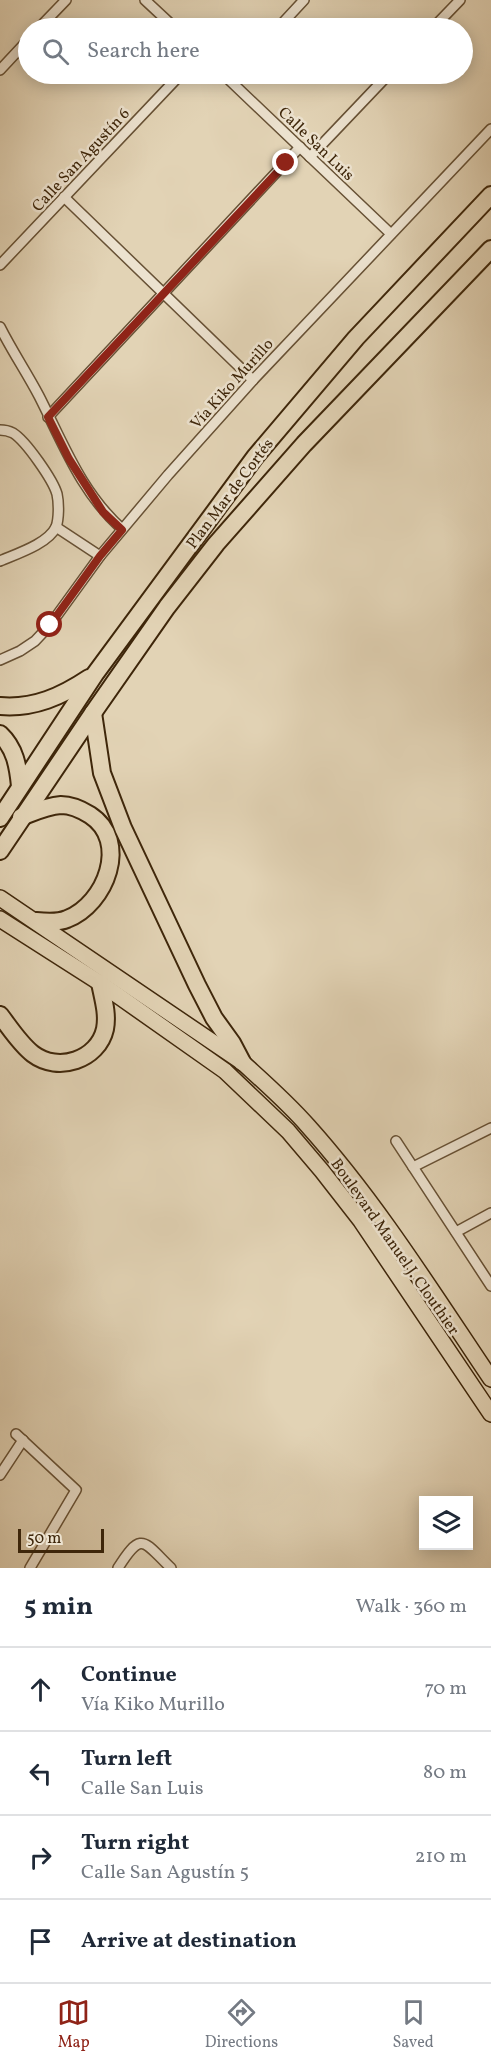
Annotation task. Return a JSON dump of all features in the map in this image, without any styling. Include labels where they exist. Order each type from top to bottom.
[{"type":"highway","name":"Plan Mar de Cortés","points":[[0,818],[95,674],[255,457],[356,338],[491,195]]},
{"type":"highway","name":"Plan Mar de Cortés","points":[[0,851],[167,607],[216,544],[304,444],[491,249]]},
{"type":"highway","points":[[0,706],[25,705],[44,701],[70,691],[95,674]]},
{"type":"highway","points":[[93,713],[102,773],[123,828],[197,985],[214,1018],[242,1062]]},
{"type":"highway","points":[[0,734],[14,752],[20,786]]},
{"type":"highway","points":[[21,818],[44,807],[63,805],[81,809],[105,828],[112,848],[109,866],[102,885],[81,912],[66,920],[36,921]]},
{"type":"highway","points":[[0,1015],[34,1055],[58,1063],[79,1060],[96,1047],[103,1035],[106,1016],[100,983]]},
{"type":"main road","name":"Boulevard Manuel J. Clouthier","points":[[0,898],[242,1062],[307,1124],[339,1162],[394,1237],[491,1379]]},
{"type":"main road","name":"Boulevard Manuel J. Clouthier","points":[[0,919],[100,983],[225,1071],[288,1131],[361,1221],[491,1414]]},
{"type":"street","points":[[49,18],[66,0]]},
{"type":"street","points":[[147,0],[165,18]]},
{"type":"street","points":[[287,18],[304,0]]},
{"type":"street","points":[[443,18],[460,0]]},
{"type":"street","points":[[0,70],[18,51]]},
{"type":"street","name":"Calle San Agustín 6","points":[[0,266],[171,84]]},
{"type":"street","name":"Calle San Luis","points":[[238,84],[391,234]]},
{"type":"street","points":[[310,157],[379,84]]},
{"type":"street","name":"Vía Kiko Murillo","points":[[0,660],[35,641],[50,625],[100,556],[253,380],[491,129]]},
{"type":"street","points":[[48,417],[300,147]]},
{"type":"street","points":[[64,197],[253,380]]},
{"type":"street","points":[[0,327],[41,400],[69,459],[103,512],[122,530]]},
{"type":"street","points":[[0,430],[7,430],[18,438],[48,476],[57,495],[58,510],[56,527],[49,536],[38,544],[0,561]]},
{"type":"street","points":[[56,527],[100,556]]},
{"type":"street","points":[[413,1167],[491,1128]]},
{"type":"street","points":[[396,1141],[491,1286]]},
{"type":"street","points":[[456,1232],[491,1213]]},
{"type":"street","points":[[0,1475],[20,1437],[76,1490],[30,1568]]},
{"type":"street","points":[[118,1568],[135,1544],[141,1543],[149,1547],[171,1568]]},
{"type":"route","points":[[50,625],[100,556],[122,530],[103,512],[69,459],[48,417],[286,163]]}]
